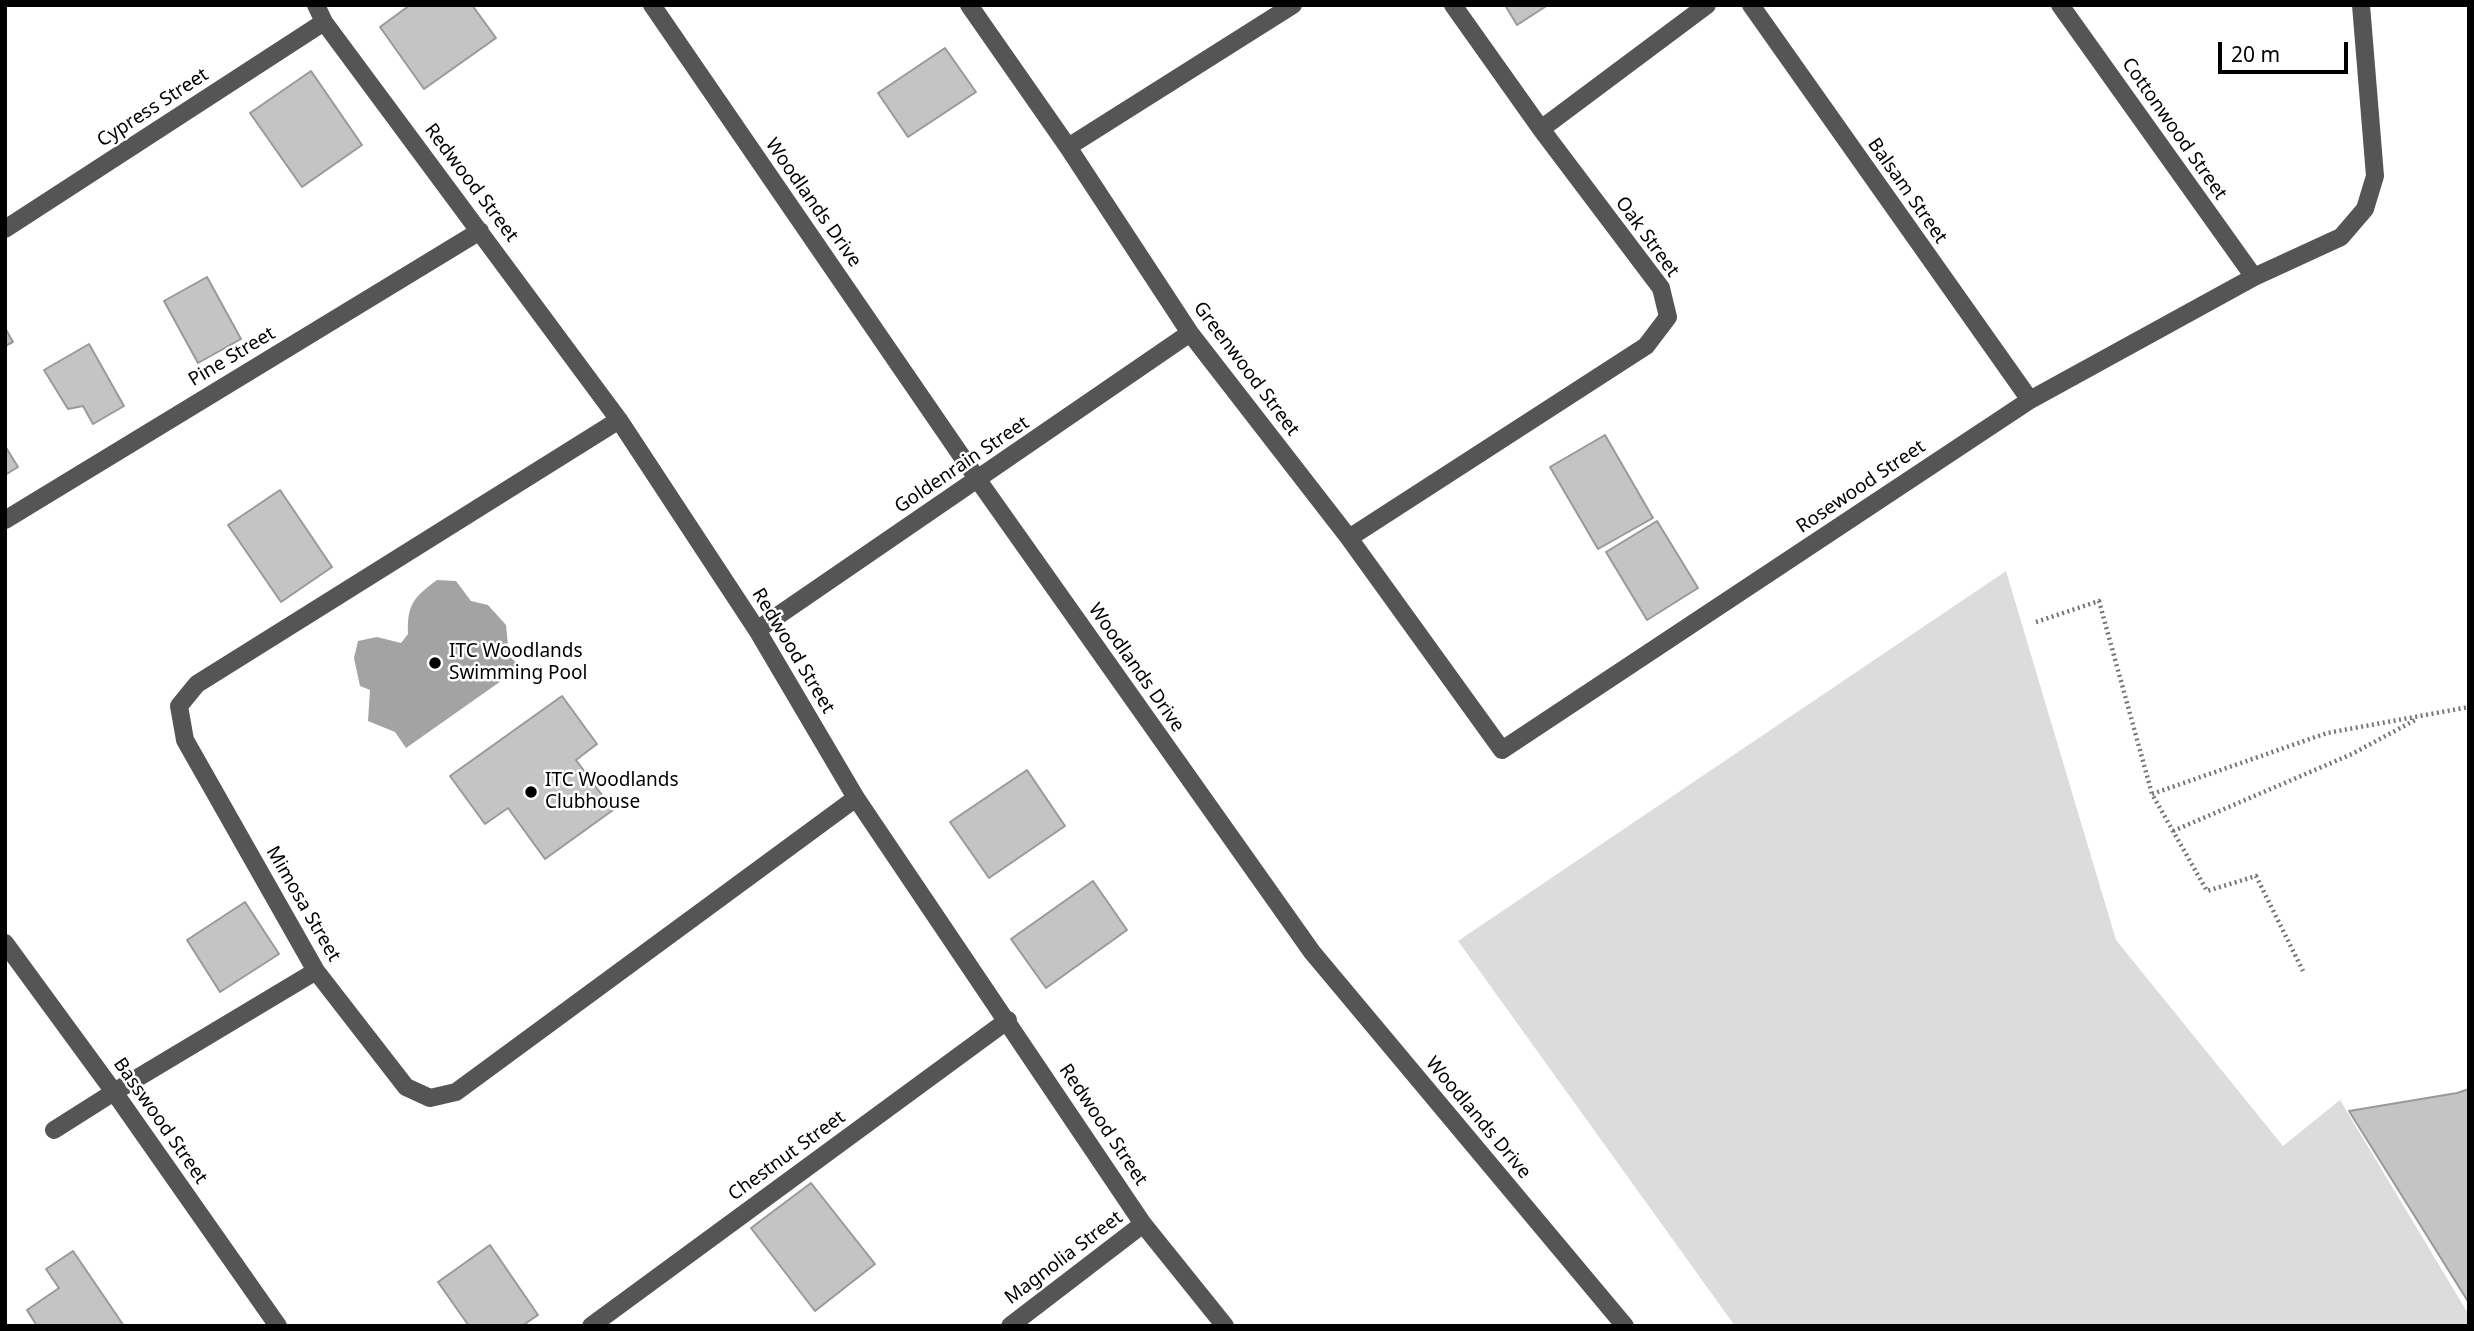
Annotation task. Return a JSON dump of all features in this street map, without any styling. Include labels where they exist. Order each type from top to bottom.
[{"type":"street","name":"Redwood Street","points":[[316,5],[324,22],[619,420],[757,630],[856,798],[1143,1224],[1225,1326]]},
{"type":"street","name":"Woodlands Drive","points":[[652,5],[978,480],[1312,952],[1625,1326]]},
{"type":"street","name":"Greenwood Street","points":[[970,5],[1068,146],[1190,333],[1349,538],[1502,750]]},
{"type":"street","points":[[1068,146],[1293,5]]},
{"type":"street","name":"Oak Street","points":[[1349,538],[1646,346],[1668,317],[1661,288],[1541,130],[1453,5]]},
{"type":"street","points":[[1541,130],[1707,5]]},
{"type":"street","name":"Balsam Street","points":[[1751,5],[2030,400]]},
{"type":"street","name":"Cottonwood Street","points":[[2060,5],[2254,277]]},
{"type":"street","name":"Rosewood Street","points":[[1502,750],[2030,400],[2254,277],[2341,237],[2365,209],[2375,176],[2361,5]]},
{"type":"street","name":"Cypress Street","points":[[5,229],[324,22]]},
{"type":"street","name":"Pine Street","points":[[5,520],[480,231]]},
{"type":"street","name":"Goldenrain Street","points":[[757,630],[1190,333]]},
{"type":"street","name":"Mimosa Street","points":[[619,420],[197,684],[179,706],[185,740],[316,971],[406,1087],[430,1098],[456,1091],[856,798]]},
{"type":"street","name":"Basswood Street","points":[[5,943],[114,1092],[278,1326]]},
{"type":"street","points":[[54,1130],[316,971]]},
{"type":"street","name":"Chestnut Street","points":[[591,1326],[1008,1020]]},
{"type":"street","name":"Magnolia Street","points":[[1010,1326],[1143,1224]]},
{"type":"path","points":[[2036,622],[2099,601],[2152,793],[2207,891],[2256,876],[2303,971]]},
{"type":"path","points":[[2152,793],[2327,733],[2469,707]]},
{"type":"path","points":[[2173,831],[2352,754],[2421,717]]},
{"type":"shaded area","points":[[2006,571],[2116,940],[2283,1146],[2340,1100],[2469,1315],[2469,1326],[1735,1326],[1458,941]]},
{"type":"shaded area","name":"ITC Woodlands Swimming Pool","points":[[437,580],[456,581],[471,601],[488,605],[506,625],[509,656],[521,667],[406,748],[395,732],[368,721],[370,690],[360,686],[354,658],[358,641],[377,637],[401,643],[408,634],[409,615],[414,602]]},
{"type":"building","points":[[410,5],[472,5],[496,38],[424,89],[380,27]]},
{"type":"building","points":[[1505,5],[1548,5],[1517,25]]},
{"type":"building","points":[[945,48],[976,92],[908,137],[878,93]]},
{"type":"building","points":[[311,71],[362,145],[302,187],[250,113]]},
{"type":"building","points":[[207,277],[241,339],[198,363],[164,301]]},
{"type":"building","points":[[5,328],[13,342],[5,346]]},
{"type":"building","points":[[89,344],[124,406],[93,424],[83,406],[68,409],[44,370]]},
{"type":"building","points":[[1605,435],[1653,518],[1598,549],[1550,467]]},
{"type":"building","points":[[5,446],[18,467],[5,475]]},
{"type":"building","points":[[280,490],[332,567],[281,602],[228,525]]},
{"type":"building","points":[[1657,521],[1698,588],[1647,620],[1606,552]]},
{"type":"building","name":"ITC Woodlands Clubhouse","points":[[562,696],[597,744],[576,760],[613,810],[545,859],[508,808],[485,824],[450,776]]},
{"type":"building","points":[[1027,770],[1065,826],[989,878],[950,822]]},
{"type":"building","points":[[1093,881],[1127,930],[1046,988],[1011,939]]},
{"type":"building","points":[[245,902],[279,954],[220,992],[187,940]]},
{"type":"building","points":[[2469,1089],[2469,1303],[2349,1111]]},
{"type":"building","points":[[811,1183],[875,1264],[815,1311],[751,1228]]},
{"type":"building","points":[[490,1245],[538,1315],[522,1326],[469,1326],[438,1282]]},
{"type":"building","points":[[73,1251],[124,1326],[37,1326],[27,1310],[59,1288],[46,1269]]},
{"type":"place","name":"ITC Woodlands Swimming Pool","points":[[435,663]]},
{"type":"place","name":"ITC Woodlands Clubhouse","points":[[531,792]]}]
